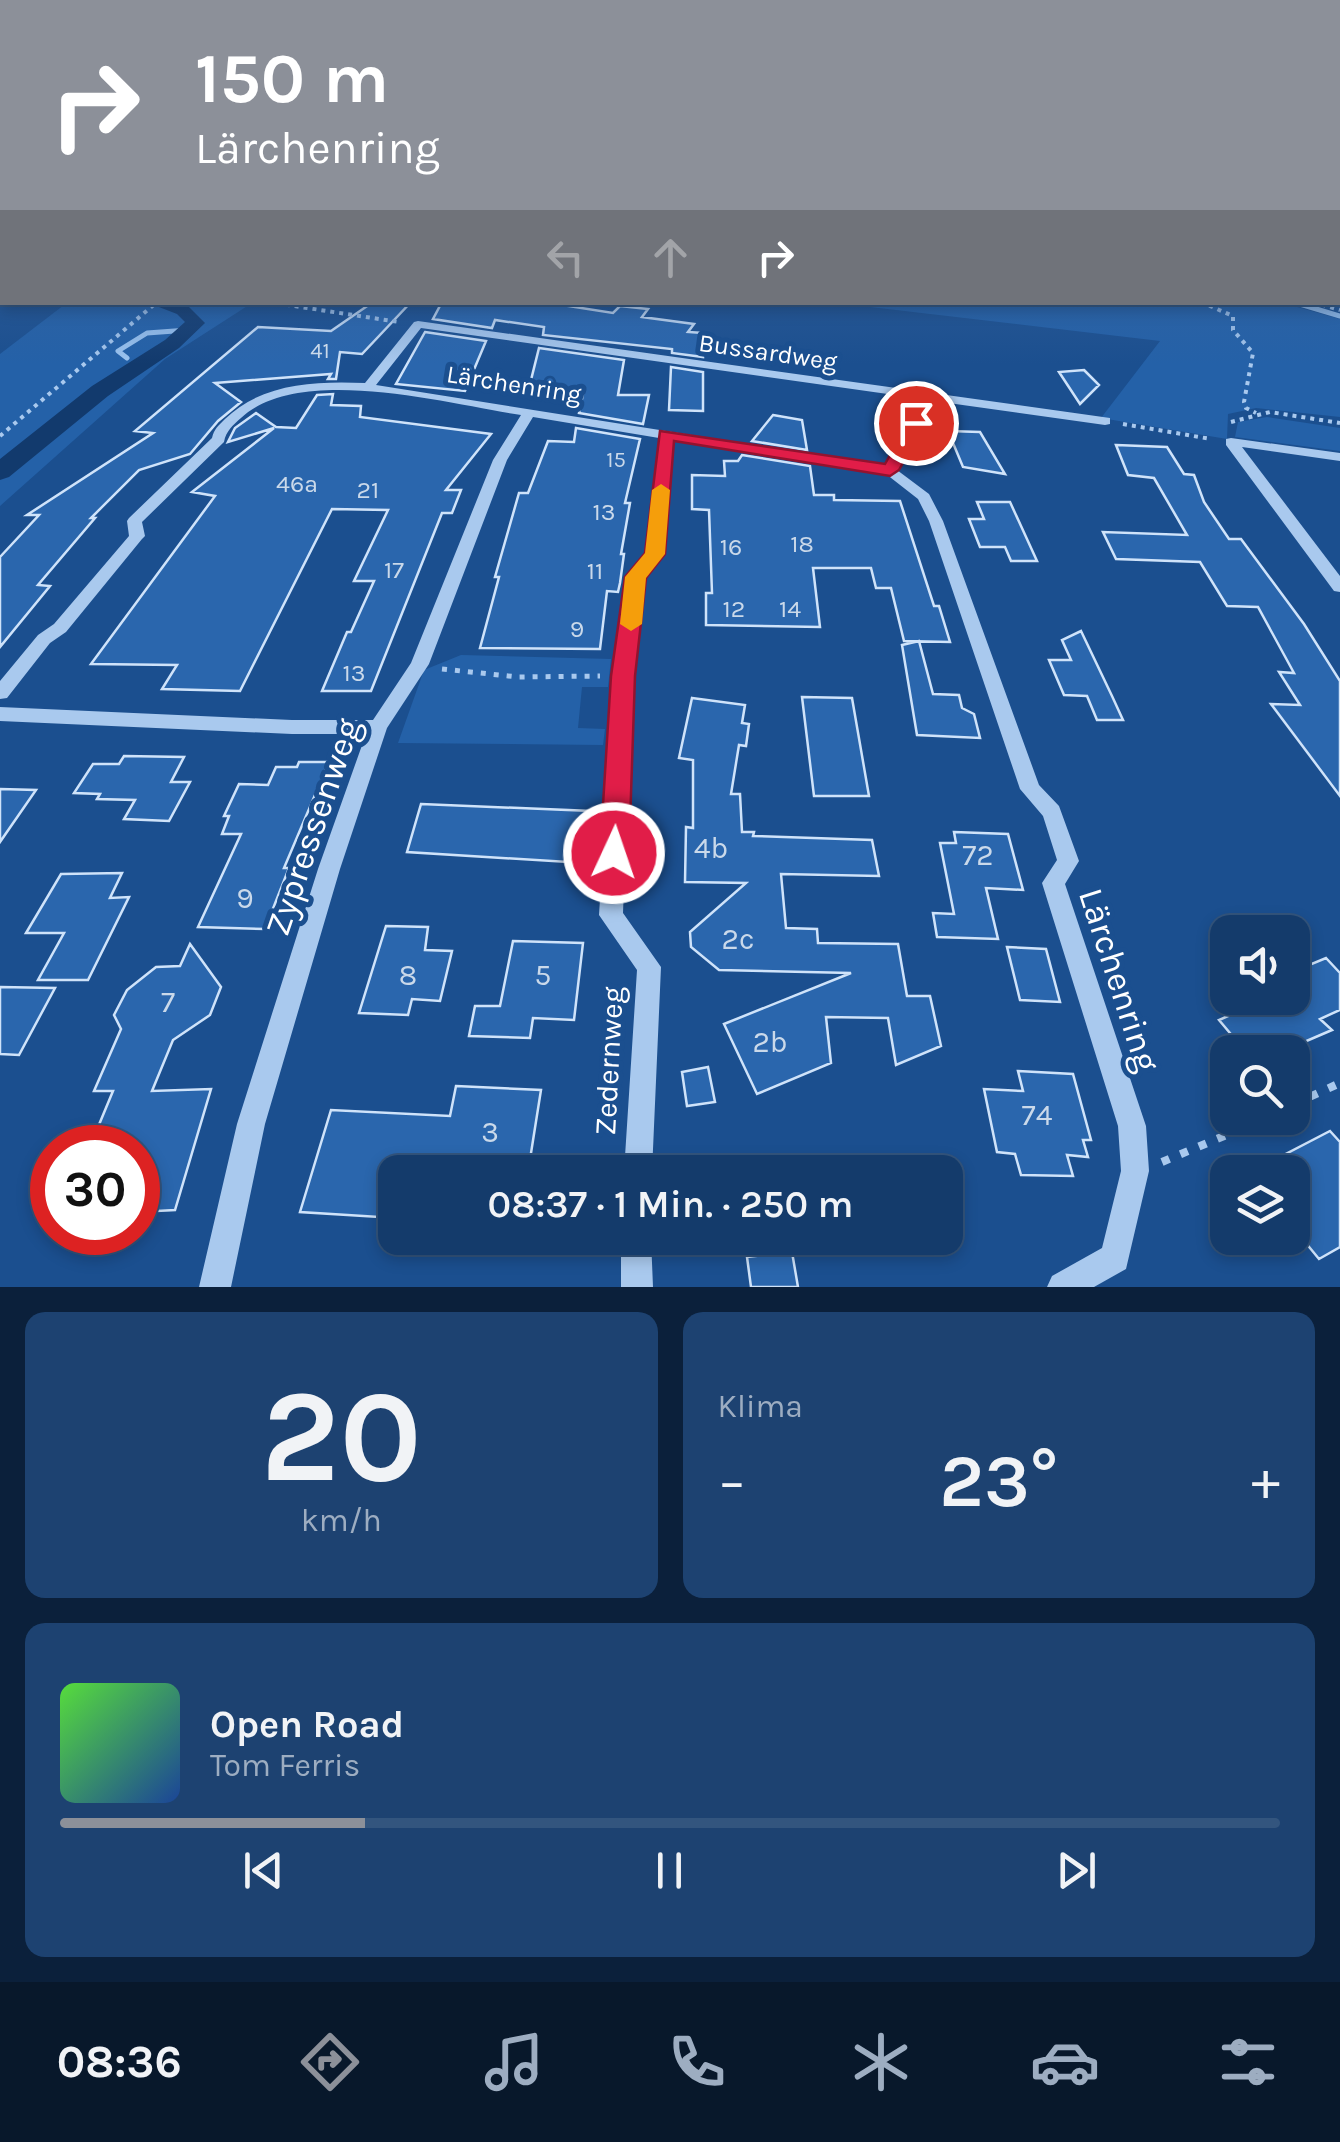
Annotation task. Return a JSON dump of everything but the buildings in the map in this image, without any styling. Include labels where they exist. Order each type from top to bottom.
[{"type":"street","points":[[368,388],[418,324]]},
{"type":"street","name":"Bussardweg","points":[[418,324],[1105,422]]},
{"type":"street","name":"Lärchenring","points":[[0,693],[136,536],[134,521],[248,405],[291,391],[368,388],[890,470],[924,497],[936,521],[1030,789],[1052,812],[1068,861],[1053,883],[1132,1126],[1135,1172],[1115,1258],[1062,1287]]},
{"type":"street","points":[[890,470],[929,399]]},
{"type":"street","name":"Zypressenweg","points":[[215,1287],[251,1124],[329,869],[378,727],[420,664],[493,476],[530,411]]},
{"type":"street","name":"Zedernweg","points":[[639,1155],[649,967],[611,915],[623,676],[636,577],[655,554],[666,435]]},
{"type":"street","points":[[1231,442],[1340,458]]},
{"type":"street","points":[[1231,442],[1340,587]]},
{"type":"street","points":[[0,714],[292,728],[378,727]]},
{"type":"street","points":[[636,1255],[637,1287]]},
{"type":"path","points":[[0,436],[154,305]]},
{"type":"path","points":[[288,305],[418,324]]},
{"type":"path","points":[[1208,305],[1233,316],[1232,330],[1253,353],[1244,402],[1256,414]]},
{"type":"path","points":[[1105,422],[1231,442],[1230,423],[1240,416],[1290,414],[1340,422]]},
{"type":"path","points":[[420,664],[518,677],[623,676]]},
{"type":"path","points":[[1310,1097],[1340,1083]]},
{"type":"path","points":[[1135,1172],[1230,1135]]},
{"type":"shaded area","points":[[64,305],[249,305],[165,359],[0,506],[0,354]]},
{"type":"shaded area","points":[[853,305],[1290,305],[1340,319],[1340,417],[1256,408],[1228,414],[1227,439],[1101,418],[1160,341]]},
{"type":"shaded area","points":[[1267,417],[1340,428],[1340,451],[1235,437],[1238,422]]},
{"type":"shaded area","points":[[461,655],[611,659],[608,687],[582,687],[578,728],[605,729],[603,745],[398,743],[424,670]]},
{"type":"waterway","points":[[0,472],[100,391],[172,344],[195,323],[173,305]]},
{"type":"waterway","points":[[1303,305],[1340,316]]},
{"type":"waterway","points":[[127,358],[118,351],[147,333],[188,330]]},
{"type":"slow traffic","points":[[631,624],[636,577],[655,554],[661,490]]},
{"type":"route","points":[[614,853],[623,676],[636,577],[655,554],[666,435],[890,470],[916,423]]}]
